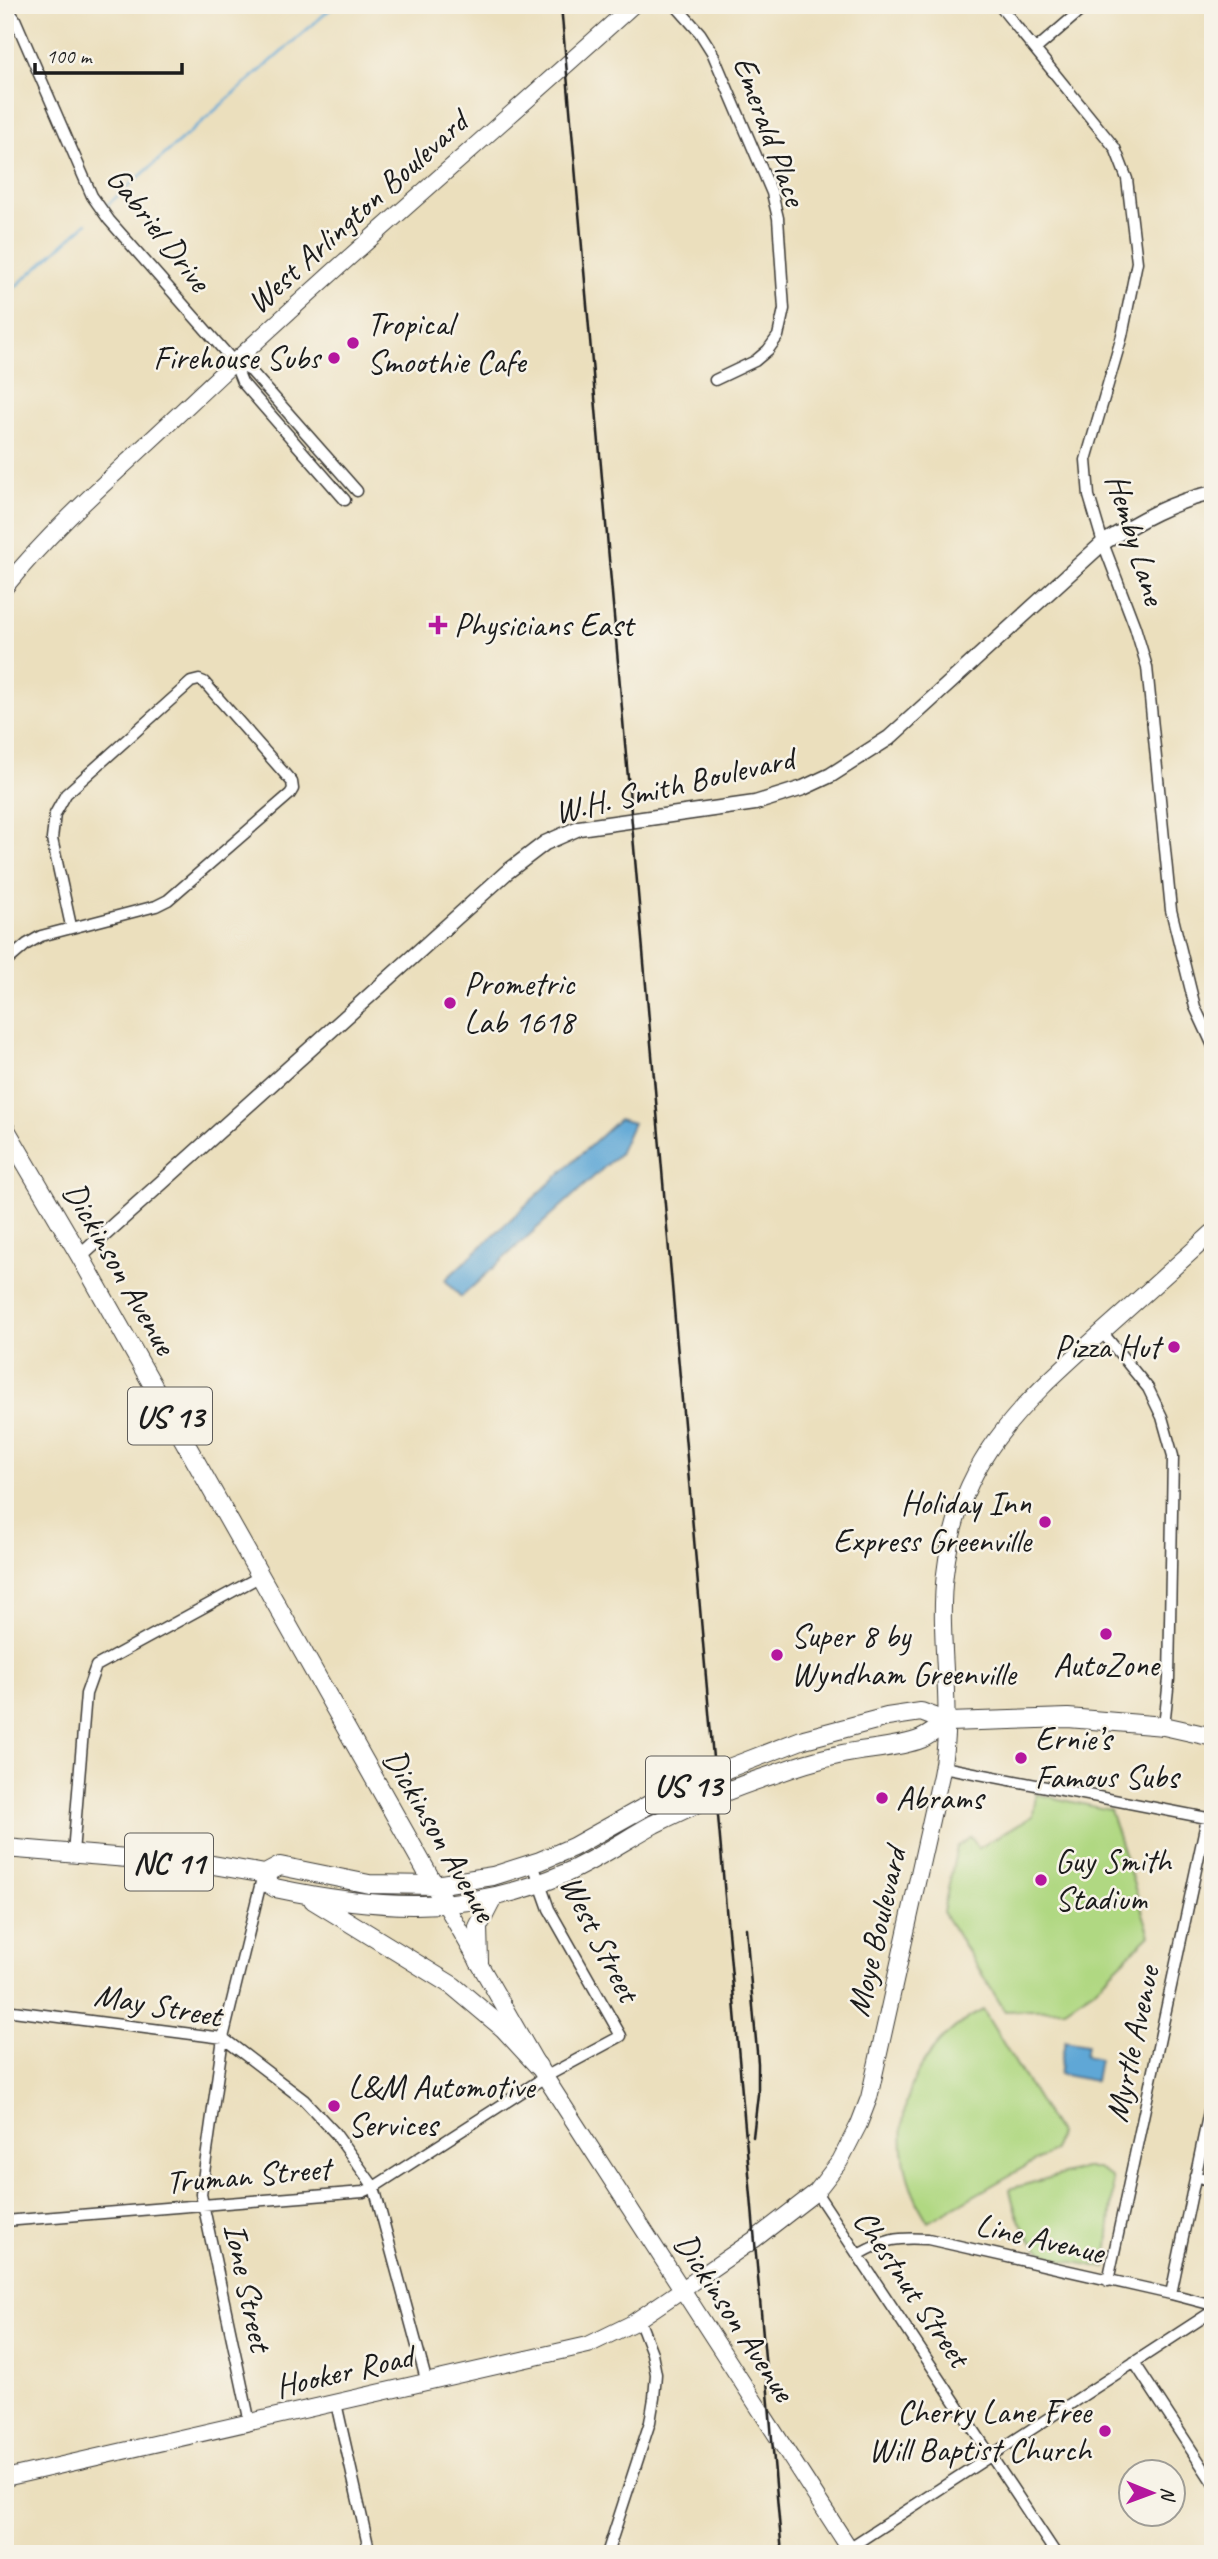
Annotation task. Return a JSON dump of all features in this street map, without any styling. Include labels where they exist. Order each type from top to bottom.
[{"type":"main road","name":"West Arlington Boulevard","points":[[5,587],[22,565],[234,362],[633,5]]},
{"type":"main road","name":"Dickinson Avenue","points":[[5,1128],[541,2072],[851,2551]]},
{"type":"main road","name":"Moye Boulevard","points":[[682,2290],[816,2192],[840,2161],[869,2098],[943,1767],[948,1722],[944,1575],[948,1548],[961,1503],[992,1442],[1016,1413],[1213,1233]]},
{"type":"main road","name":"US 13","points":[[435,1885],[483,1878],[533,1864],[573,1847],[686,1786],[804,1739],[862,1723],[920,1712],[948,1722],[1068,1718],[1164,1726],[1213,1737]]},
{"type":"main road","name":"US 13","points":[[445,1905],[493,1898],[541,1883],[589,1862],[652,1825],[717,1795],[836,1755],[920,1739],[948,1722]]},
{"type":"main road","name":"NC 11","points":[[5,1848],[213,1865],[264,1874],[280,1866],[369,1884],[435,1885]]},
{"type":"main road","name":"NC 11","points":[[264,1874],[270,1885],[304,1894],[374,1905],[445,1905]]},
{"type":"main road","points":[[304,1894],[453,1986],[503,2028],[541,2072]]},
{"type":"main road","points":[[479,1962],[478,1927],[493,1898]]},
{"type":"main road","name":"Hooker Road","points":[[5,2478],[588,2345],[639,2319],[682,2290]]},
{"type":"street","name":"Gabriel Drive","points":[[5,5],[15,19],[92,196],[109,220],[234,362]]},
{"type":"street","name":"Emerald Place","points":[[675,5],[712,52],[772,193],[778,218],[784,309],[778,336],[768,350],[755,361],[715,380]]},
{"type":"street","name":"Hemby Lane","points":[[999,5],[1115,148],[1127,179],[1137,262],[1126,324],[1086,460],[1089,496],[1147,667],[1171,910],[1195,1007],[1213,1046]]},
{"type":"street","points":[[1036,49],[1087,5]]},
{"type":"street","points":[[234,362],[251,371],[357,491]]},
{"type":"street","points":[[234,362],[242,382],[345,500]]},
{"type":"street","name":"W.H. Smith Boulevard","points":[[80,1256],[507,872],[545,843],[579,828],[755,803],[803,788],[831,775],[889,738],[1103,543],[1164,509],[1196,496],[1213,493]]},
{"type":"street","points":[[5,963],[41,936],[71,926],[156,906],[168,900],[293,789],[292,782],[204,682],[191,682],[79,781],[59,804],[52,826],[52,839],[71,926]]},
{"type":"street","points":[[1102,1332],[1148,1388],[1162,1417],[1173,1456],[1169,1679],[1164,1726]]},
{"type":"street","points":[[73,1853],[86,1694],[96,1665],[259,1577]]},
{"type":"street","name":"Myrtle Avenue","points":[[943,1767],[1207,1818],[1108,2281]]},
{"type":"street","name":"West Street","points":[[533,1864],[554,1918],[621,2036]]},
{"type":"street","name":"Ione Street","points":[[250,2423],[201,2194],[223,2038],[264,1874]]},
{"type":"street","name":"May Street","points":[[5,2010],[223,2038],[304,2100],[335,2133],[374,2187],[427,2383]]},
{"type":"street","name":"Truman Street","points":[[5,2221],[363,2192],[541,2072],[621,2036]]},
{"type":"street","points":[[1171,2294],[1213,2092]]},
{"type":"street","points":[[1195,2176],[1213,2181]]},
{"type":"street","name":"Chestnut Street","points":[[816,2192],[1056,2554]]},
{"type":"street","name":"Line Avenue","points":[[858,2256],[884,2241],[902,2237],[928,2239],[1171,2294],[1213,2308]]},
{"type":"street","points":[[851,2551],[1213,2308]]},
{"type":"street","points":[[607,2554],[650,2422],[654,2396],[656,2374],[652,2353],[639,2319]]},
{"type":"street","points":[[1134,2362],[1211,2478]]},
{"type":"street","points":[[336,2403],[370,2554]]},
{"type":"green space","name":"Guy Smith Stadium","points":[[1036,1794],[1110,1810],[1150,1935],[1093,1990],[1065,2009],[1005,2011],[943,1912],[957,1847],[971,1837],[978,1848],[1033,1816]]},
{"type":"green space","points":[[983,2010],[1058,2133],[1054,2150],[928,2222],[913,2193],[905,2163],[902,2132],[906,2103],[916,2075],[933,2050],[955,2028]]},
{"type":"green space","points":[[1085,2168],[1098,2168],[1112,2179],[1106,2268],[1060,2259],[1039,2249],[1022,2226],[1010,2190]]},
{"type":"water","points":[[619,1119],[633,1123],[619,1154],[461,1297],[445,1280]]},
{"type":"water","points":[[1065,2041],[1087,2045],[1085,2056],[1099,2059],[1095,2081],[1059,2074]]},
{"type":"waterway","points":[[105,207],[335,5]]},
{"type":"waterway","points":[[5,296],[87,223]]},
{"type":"railway","points":[[561,5],[782,2554]]},
{"type":"railway","points":[[746,1928],[758,2063],[753,2137]]},
{"type":"place","name":"Tropical Smoothie Cafe","points":[[353,343]]},
{"type":"place","name":"Firehouse Subs","points":[[334,358]]},
{"type":"place","name":"Physicians East","points":[[438,625]]},
{"type":"place","name":"Prometric Lab 1618","points":[[450,1003]]},
{"type":"place","name":"Pizza Hut","points":[[1174,1347]]},
{"type":"place","name":"Holiday Inn Express Greenville","points":[[1045,1522]]},
{"type":"place","name":"AutoZone","points":[[1106,1634]]},
{"type":"place","name":"Super 8 by Wyndham Greenville","points":[[777,1655]]},
{"type":"place","name":"Ernie’s Famous Subs","points":[[1021,1758]]},
{"type":"place","name":"Abrams","points":[[882,1798]]},
{"type":"place","name":"Guy Smith Stadium","points":[[1041,1880]]},
{"type":"place","name":"L&M Automotive Services","points":[[334,2106]]},
{"type":"place","name":"Cherry Lane Free Will Baptist Church","points":[[1105,2431]]}]
